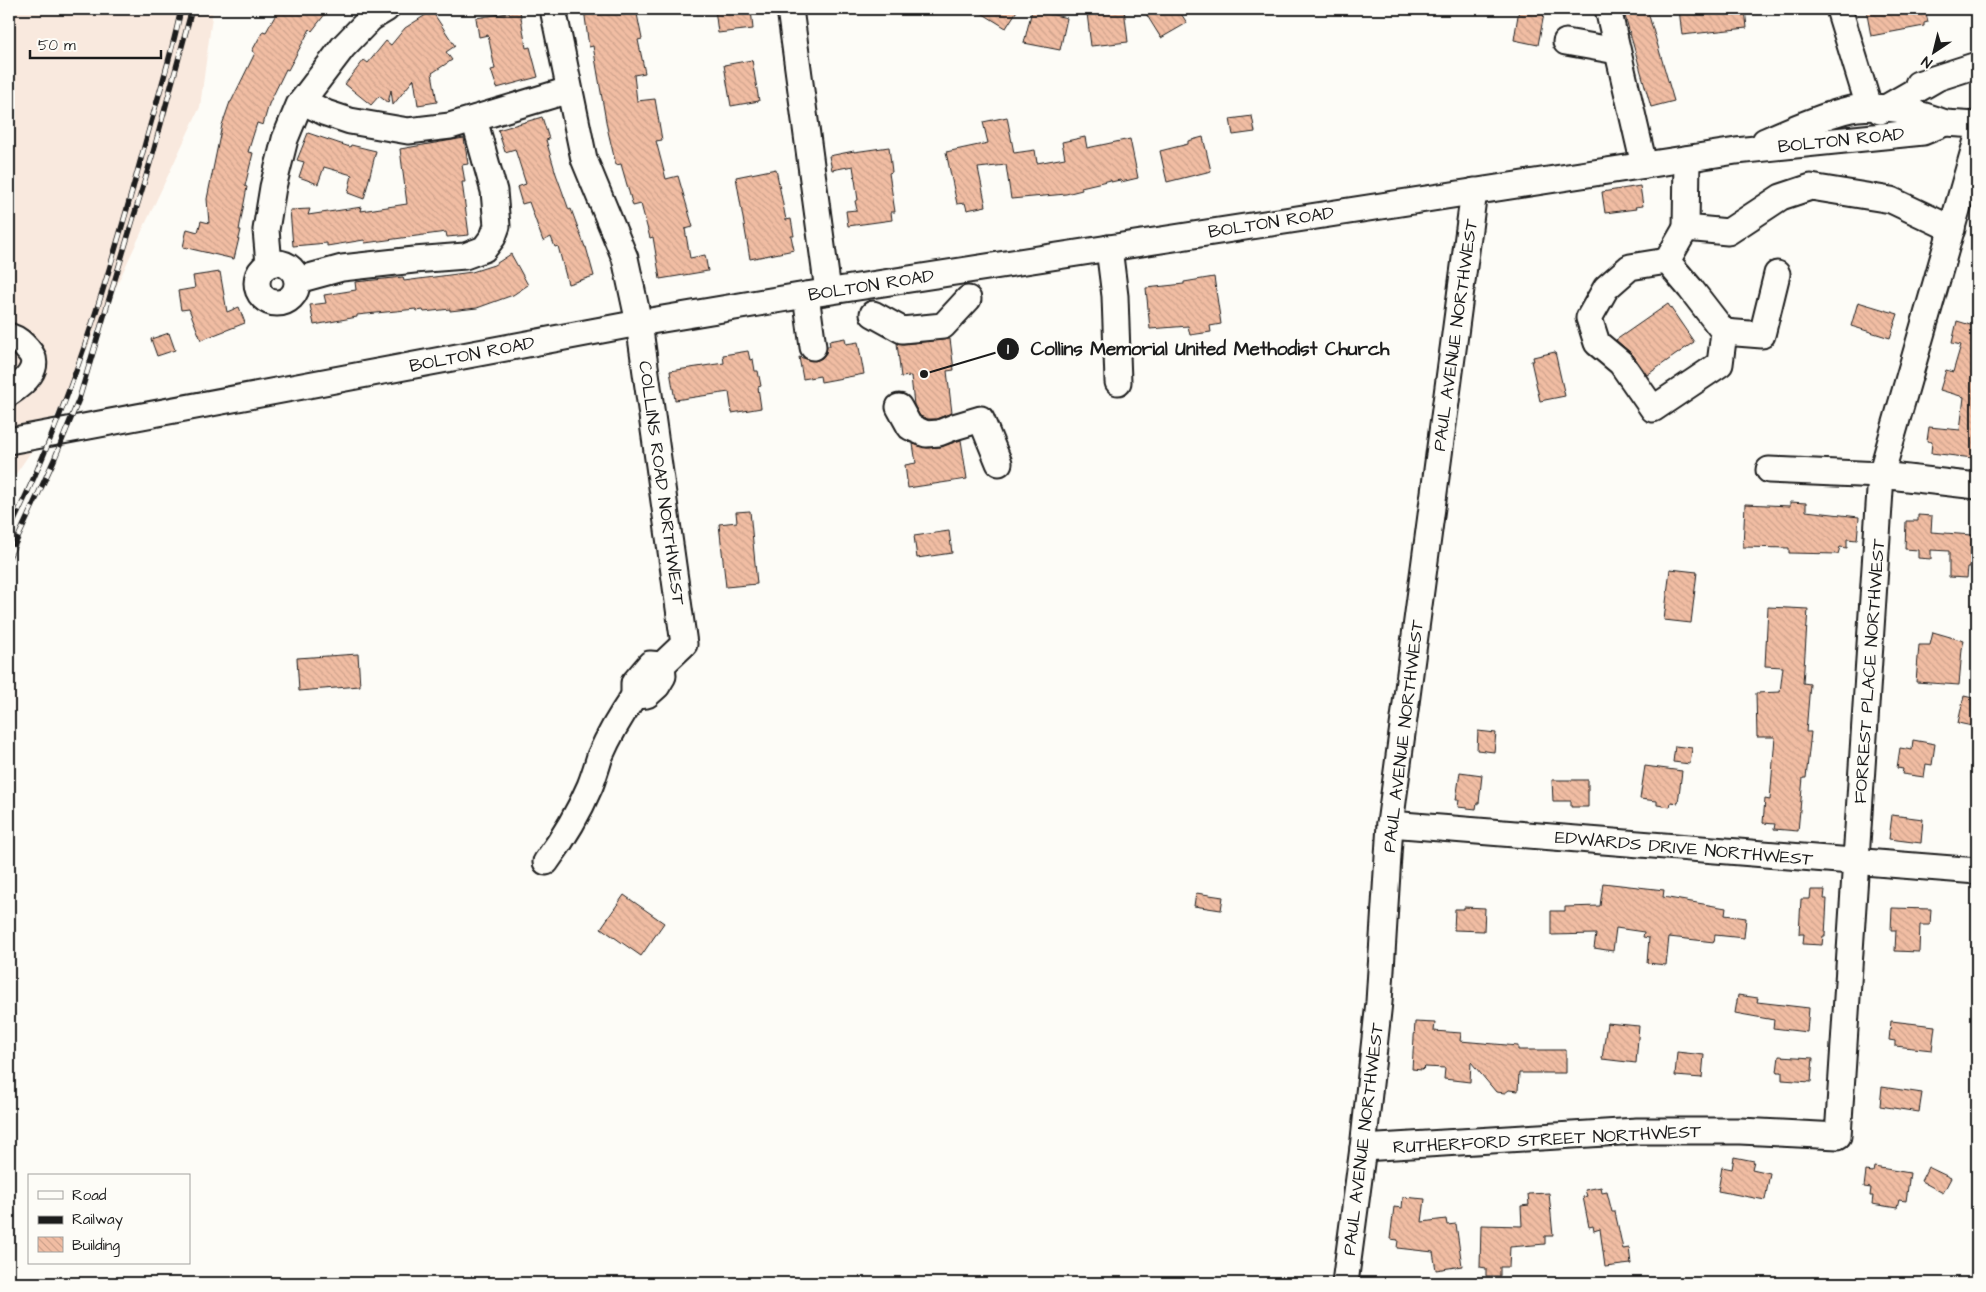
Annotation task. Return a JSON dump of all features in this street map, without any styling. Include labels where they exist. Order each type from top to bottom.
[{"type":"street","points":[[269,264],[266,230],[273,187],[285,138],[302,101],[343,47],[371,18],[386,9]]},
{"type":"street","name":"COLLINS ROAD NORTHWEST","points":[[546,862],[560,843],[590,786],[601,755],[612,732],[634,696],[634,683],[650,664],[662,665],[684,644],[639,323],[625,258],[584,159],[553,9]]},
{"type":"street","points":[[790,9],[817,293],[813,347]]},
{"type":"street","points":[[1608,9],[1644,166]]},
{"type":"street","points":[[1839,9],[1876,104]]},
{"type":"street","points":[[1566,42],[1617,51]]},
{"type":"street","points":[[1786,146],[1825,133],[1876,104],[1977,65]]},
{"type":"street","points":[[302,101],[326,113],[350,121],[408,131],[450,126],[569,90]]},
{"type":"street","name":"BOLTON ROAD","points":[[1736,151],[1844,110],[1864,108],[1876,104],[1910,112],[1945,124],[1977,125]]},
{"type":"street","points":[[298,280],[342,268],[465,256],[484,249],[493,237],[497,226],[494,190],[474,119]]},
{"type":"street","name":"BOLTON ROAD","points":[[9,442],[639,323],[817,293],[1736,151],[1923,132],[1945,124]]},
{"type":"street","name":"FORREST PLACE NORTHWEST","points":[[1760,1132],[1838,1136],[1881,475],[1977,140]]},
{"type":"street","points":[[1667,261],[1686,228],[1686,159]]},
{"type":"street","points":[[1686,228],[1728,232],[1781,197],[1812,187],[1891,200],[1952,228]]},
{"type":"street","name":"PAUL AVENUE NORTHWEST","points":[[1345,1283],[1363,1148],[1378,1002],[1390,824],[1474,191]]},
{"type":"street","points":[[1109,248],[1115,296],[1118,382]]},
{"type":"street","points":[[1667,261],[1724,332],[1720,364],[1653,409],[1621,363],[1597,343],[1589,318],[1606,288],[1630,267],[1667,261]]},
{"type":"street","points":[[276,262],[288,265],[296,275],[298,286],[288,300],[273,303],[266,300],[258,291],[257,280],[260,271],[269,264],[276,262]]},
{"type":"street","points":[[864,286],[875,323],[902,330],[943,326],[968,304],[964,270]]},
{"type":"street","points":[[1724,332],[1762,335],[1777,274]]},
{"type":"street","points":[[9,336],[19,340],[34,355],[34,367],[29,378],[9,393]]},
{"type":"street","points":[[899,407],[910,427],[926,434],[939,433],[958,417],[981,419],[1000,463]]},
{"type":"street","points":[[1768,470],[1881,475],[1977,486]]},
{"type":"street","name":"EDWARDS DRIVE NORTHWEST","points":[[1390,824],[1977,871]]},
{"type":"street","name":"RUTHERFORD STREET NORTHWEST","points":[[1363,1148],[1637,1130],[1760,1132]]},
{"type":"shaded area","points":[[9,9],[213,9],[200,107],[56,415],[9,484]]},
{"type":"building","points":[[279,9],[329,9],[312,31],[310,29],[288,70],[286,69],[269,104],[263,125],[257,123],[248,152],[253,153],[245,186],[247,187],[239,230],[241,230],[234,259],[183,247],[187,229],[198,232],[201,221],[209,223],[207,199],[222,125],[230,102],[255,53],[252,51],[263,31],[266,32]]},
{"type":"building","points":[[584,9],[636,9],[642,39],[638,40],[645,73],[634,75],[637,101],[655,99],[662,140],[656,141],[666,179],[678,176],[693,227],[685,229],[690,258],[705,255],[708,271],[660,279],[653,237],[650,238],[641,204],[633,206],[621,164],[616,165],[607,127],[593,46],[589,47]]},
{"type":"building","points":[[715,9],[751,9],[753,29],[718,33]]},
{"type":"building","points":[[975,9],[1018,9],[1006,28]]},
{"type":"building","points":[[1124,9],[1128,42],[1091,46],[1087,13]]},
{"type":"building","points":[[1143,9],[1178,9],[1187,23],[1161,38]]},
{"type":"building","points":[[1519,9],[1545,9],[1538,45],[1514,40]]},
{"type":"building","points":[[1623,9],[1647,9],[1674,101],[1651,107]]},
{"type":"building","points":[[1679,9],[1745,9],[1747,28],[1682,35]]},
{"type":"building","points":[[1866,9],[1925,9],[1928,22],[1924,23],[1924,26],[1871,36]]},
{"type":"building","points":[[1032,10],[1067,18],[1060,50],[1024,43]]},
{"type":"building","points":[[432,11],[455,46],[446,52],[452,60],[432,73],[437,102],[418,105],[414,79],[393,105],[391,90],[388,103],[379,96],[371,105],[345,84],[364,60],[368,63],[386,41],[391,45],[405,28]]},
{"type":"building","points":[[520,11],[526,48],[530,47],[538,77],[497,88],[491,70],[495,69],[488,35],[479,37],[476,18]]},
{"type":"building","points":[[752,60],[759,101],[731,106],[724,65]]},
{"type":"building","points":[[1252,116],[1255,132],[1233,135],[1230,119]]},
{"type":"building","points":[[542,117],[549,139],[546,140],[556,174],[569,210],[571,209],[586,247],[594,276],[568,284],[558,246],[555,247],[551,237],[543,241],[529,202],[522,204],[517,187],[526,184],[515,149],[505,152],[498,130]]},
{"type":"building","points":[[1007,117],[1014,153],[1035,150],[1037,163],[1065,158],[1062,142],[1085,137],[1087,148],[1130,139],[1138,178],[1121,182],[1120,180],[1111,182],[1111,180],[1081,187],[1082,190],[1066,194],[1011,199],[1006,165],[978,168],[986,206],[967,210],[965,203],[957,204],[946,152],[988,143],[983,122]]},
{"type":"building","points":[[308,133],[350,147],[351,145],[376,151],[364,199],[348,193],[352,175],[324,167],[318,184],[299,177],[304,162],[297,160]]},
{"type":"building","points":[[1203,137],[1211,171],[1167,182],[1160,151],[1188,144],[1188,141]]},
{"type":"building","points":[[464,138],[468,164],[462,165],[465,182],[462,182],[469,235],[447,237],[446,232],[365,243],[364,240],[327,246],[327,243],[293,246],[290,210],[310,209],[308,215],[362,207],[361,211],[407,204],[400,149]]},
{"type":"building","points":[[889,147],[892,172],[889,173],[895,212],[891,212],[892,220],[848,226],[846,211],[857,210],[855,201],[858,200],[853,166],[832,170],[829,156]]},
{"type":"building","points":[[776,169],[786,220],[791,219],[794,236],[791,236],[794,250],[750,259],[736,177]]},
{"type":"building","points":[[1640,186],[1643,206],[1635,207],[1636,209],[1605,213],[1602,192]]},
{"type":"building","points":[[511,254],[528,285],[513,295],[477,308],[424,312],[423,310],[417,311],[416,309],[357,315],[357,317],[314,325],[310,305],[326,303],[324,295],[356,290],[355,282],[403,277],[404,281],[472,272],[494,265]]},
{"type":"building","points":[[220,272],[227,312],[239,307],[245,323],[201,340],[189,309],[181,310],[178,291],[195,288],[193,276]]},
{"type":"building","points":[[1214,277],[1221,324],[1210,326],[1211,332],[1190,335],[1188,326],[1150,329],[1146,288],[1184,284],[1184,282]]},
{"type":"building","points":[[1858,302],[1898,314],[1890,338],[1851,326]]},
{"type":"building","points":[[1668,304],[1694,342],[1647,375],[1633,355],[1616,340]]},
{"type":"building","points":[[1957,321],[1977,327],[1977,455],[1973,454],[1973,458],[1931,453],[1932,442],[1927,441],[1929,427],[1960,430],[1964,397],[1940,390],[1946,370],[1953,372],[1961,345],[1952,343]]},
{"type":"building","points":[[169,333],[175,350],[157,356],[151,339]]},
{"type":"building","points":[[845,338],[846,344],[858,342],[864,374],[821,382],[820,376],[803,379],[799,357],[815,361],[822,358],[826,353],[827,346],[830,346],[829,341]]},
{"type":"building","points":[[950,339],[954,370],[947,371],[952,413],[936,419],[928,419],[920,416],[914,405],[911,376],[901,377],[897,343]]},
{"type":"building","points":[[748,351],[750,360],[753,359],[755,371],[758,371],[761,386],[758,387],[761,408],[732,413],[729,392],[675,400],[670,371],[724,363],[723,355]]},
{"type":"building","points":[[1555,352],[1565,396],[1540,401],[1531,361],[1534,361],[1533,357]]},
{"type":"building","points":[[961,440],[967,479],[908,488],[905,465],[916,463],[913,444],[927,448],[940,447]]},
{"type":"building","points":[[1790,502],[1806,503],[1806,511],[1859,517],[1857,540],[1847,539],[1847,548],[1840,547],[1838,554],[1789,553],[1789,548],[1743,547],[1745,504],[1790,506]]},
{"type":"building","points":[[750,511],[757,584],[726,587],[719,524],[737,522],[736,512]]},
{"type":"building","points":[[1918,515],[1932,516],[1931,532],[1972,535],[1970,567],[1968,567],[1967,578],[1949,577],[1949,551],[1931,550],[1931,559],[1918,558],[1918,550],[1905,549],[1906,521],[1918,521]]},
{"type":"building","points":[[949,531],[952,553],[917,558],[914,536]]},
{"type":"building","points":[[1670,569],[1697,572],[1691,623],[1664,620]]},
{"type":"building","points":[[1768,607],[1808,609],[1803,683],[1810,684],[1806,732],[1811,732],[1806,778],[1803,778],[1798,831],[1774,829],[1775,824],[1763,823],[1765,799],[1770,800],[1775,737],[1757,737],[1756,693],[1780,692],[1783,667],[1765,666]]},
{"type":"building","points":[[1933,632],[1964,641],[1959,685],[1916,682],[1919,645],[1930,645]]},
{"type":"building","points":[[358,654],[360,686],[299,691],[297,658]]},
{"type":"building","points":[[1964,696],[1977,699],[1977,727],[1958,723]]},
{"type":"building","points":[[1478,731],[1496,733],[1494,752],[1477,750]]},
{"type":"building","points":[[1913,740],[1935,744],[1932,765],[1926,764],[1924,777],[1902,774],[1903,769],[1897,768],[1900,748],[1912,750]]},
{"type":"building","points":[[1675,746],[1692,748],[1690,764],[1673,762]]},
{"type":"building","points":[[1645,766],[1682,771],[1678,803],[1671,802],[1670,807],[1657,805],[1657,801],[1640,799]]},
{"type":"building","points":[[1460,772],[1482,775],[1479,803],[1477,803],[1476,809],[1458,807],[1459,800],[1456,800]]},
{"type":"building","points":[[1552,780],[1588,780],[1588,807],[1571,807],[1571,801],[1553,801]]},
{"type":"building","points":[[1892,815],[1923,819],[1921,843],[1889,839]]},
{"type":"building","points":[[1603,883],[1664,890],[1663,897],[1726,908],[1725,915],[1746,918],[1744,938],[1715,935],[1714,942],[1669,937],[1666,965],[1647,963],[1649,938],[1643,937],[1644,932],[1616,928],[1613,951],[1594,948],[1596,934],[1551,935],[1551,911],[1565,911],[1565,907],[1600,906]]},
{"type":"building","points":[[1811,890],[1825,890],[1824,899],[1827,899],[1825,936],[1823,936],[1822,945],[1803,944],[1804,934],[1799,934],[1801,899],[1810,899]]},
{"type":"building","points":[[1196,893],[1223,897],[1221,910],[1194,906]]},
{"type":"building","points":[[624,895],[664,923],[641,956],[601,928]]},
{"type":"building","points":[[1464,907],[1485,908],[1484,931],[1454,930],[1455,909],[1464,909]]},
{"type":"building","points":[[1892,908],[1931,909],[1930,925],[1920,925],[1919,952],[1895,951],[1896,930],[1891,930]]},
{"type":"building","points":[[1738,995],[1758,998],[1757,1002],[1809,1008],[1807,1032],[1773,1028],[1774,1020],[1735,1013]]},
{"type":"building","points":[[1891,1021],[1935,1026],[1932,1050],[1895,1046],[1895,1041],[1889,1040]]},
{"type":"building","points":[[1415,1022],[1435,1023],[1434,1031],[1461,1033],[1460,1041],[1518,1046],[1518,1050],[1566,1050],[1566,1073],[1519,1073],[1518,1091],[1509,1090],[1505,1093],[1496,1092],[1471,1062],[1470,1082],[1444,1079],[1445,1068],[1425,1067],[1422,1070],[1412,1069]]},
{"type":"building","points":[[1607,1023],[1639,1026],[1636,1063],[1602,1059]]},
{"type":"building","points":[[1677,1052],[1704,1055],[1702,1078],[1675,1076]]},
{"type":"building","points":[[1779,1056],[1813,1058],[1811,1082],[1782,1080],[1782,1072],[1777,1072]]},
{"type":"building","points":[[1882,1087],[1922,1093],[1919,1112],[1880,1106]]},
{"type":"building","points":[[1734,1157],[1754,1161],[1752,1169],[1770,1173],[1765,1200],[1718,1191],[1722,1167],[1732,1169]]},
{"type":"building","points":[[1874,1167],[1910,1173],[1906,1201],[1899,1200],[1897,1208],[1872,1204],[1871,1188],[1864,1187],[1866,1171],[1873,1172]]},
{"type":"building","points":[[1928,1167],[1951,1178],[1943,1193],[1921,1181]]},
{"type":"building","points":[[1601,1187],[1602,1193],[1607,1192],[1612,1212],[1615,1212],[1623,1249],[1629,1248],[1631,1264],[1605,1267],[1600,1229],[1594,1231],[1593,1226],[1589,1227],[1583,1197],[1587,1196],[1585,1190]]},
{"type":"building","points":[[1549,1193],[1553,1236],[1545,1236],[1545,1244],[1510,1247],[1509,1267],[1500,1267],[1500,1276],[1486,1276],[1486,1268],[1480,1267],[1481,1225],[1522,1226],[1521,1206],[1529,1205],[1528,1194]]},
{"type":"building","points":[[1403,1197],[1425,1199],[1422,1222],[1446,1219],[1447,1225],[1456,1224],[1462,1266],[1436,1270],[1433,1252],[1397,1248],[1398,1240],[1390,1239],[1394,1207],[1402,1208]]},
{"type":"railway","points":[[9,531],[50,440],[100,299],[168,64],[181,9]]},
{"type":"railway","points":[[9,557],[54,460],[79,399],[153,153],[192,9]]},
{"type":"place","name":"Collins Memorial United Methodist Church","points":[[924,374]]}]
